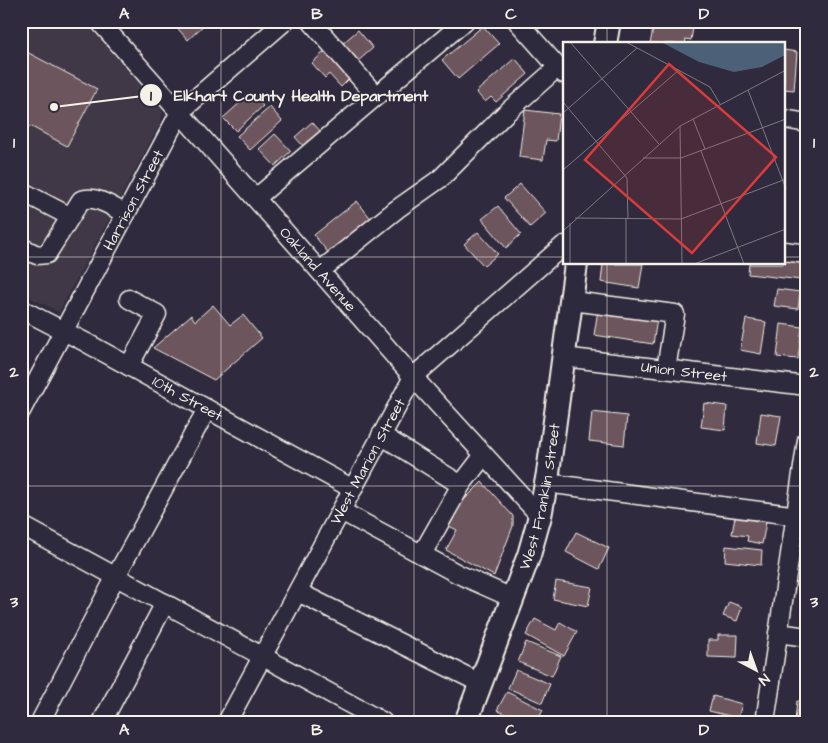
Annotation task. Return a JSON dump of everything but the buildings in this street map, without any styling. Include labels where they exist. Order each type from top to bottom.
[{"type":"main road","points":[[605,42],[609,21]]},
{"type":"main road","name":"West Franklin Street","points":[[466,722],[529,555],[540,516],[576,265]]},
{"type":"street","name":"Oakland Avenue","points":[[99,21],[412,377],[540,516]]},
{"type":"street","name":"Harrison Street","points":[[21,411],[65,332],[180,112],[285,21]]},
{"type":"street","points":[[312,21],[376,96]]},
{"type":"street","points":[[256,198],[465,21]]},
{"type":"street","points":[[320,271],[397,209],[441,178],[505,114],[561,71],[518,21]]},
{"type":"street","points":[[786,119],[807,122]]},
{"type":"street","points":[[21,191],[69,216]]},
{"type":"street","points":[[21,247],[38,255],[47,254],[69,216],[81,200],[89,197],[95,198],[126,214]]},
{"type":"street","name":"West Marion Street","points":[[227,722],[412,377],[563,246]]},
{"type":"street","points":[[786,251],[807,254]]},
{"type":"street","points":[[129,299],[157,314],[129,366]]},
{"type":"street","points":[[572,301],[675,314],[666,369]]},
{"type":"street","name":"10th Street","points":[[21,309],[353,489]]},
{"type":"street","name":"Union Street","points":[[563,356],[807,386]]},
{"type":"street","points":[[40,722],[116,576],[207,409]]},
{"type":"street","points":[[381,435],[461,485]]},
{"type":"street","points":[[765,722],[778,633],[801,516],[807,440]]},
{"type":"street","points":[[422,554],[461,485],[484,455]]},
{"type":"street","points":[[546,484],[801,516]]},
{"type":"street","points":[[341,511],[458,574],[512,598]]},
{"type":"street","points":[[21,525],[383,722]]},
{"type":"street","points":[[298,592],[480,683]]},
{"type":"street","points":[[102,722],[165,603]]},
{"type":"street","points":[[778,633],[807,637]]},
{"type":"shaded area","points":[[21,21],[84,21],[163,113],[159,126],[59,312],[21,293]]},
{"type":"place","name":"Elkhart County Health Department","points":[[54,107]]}]
